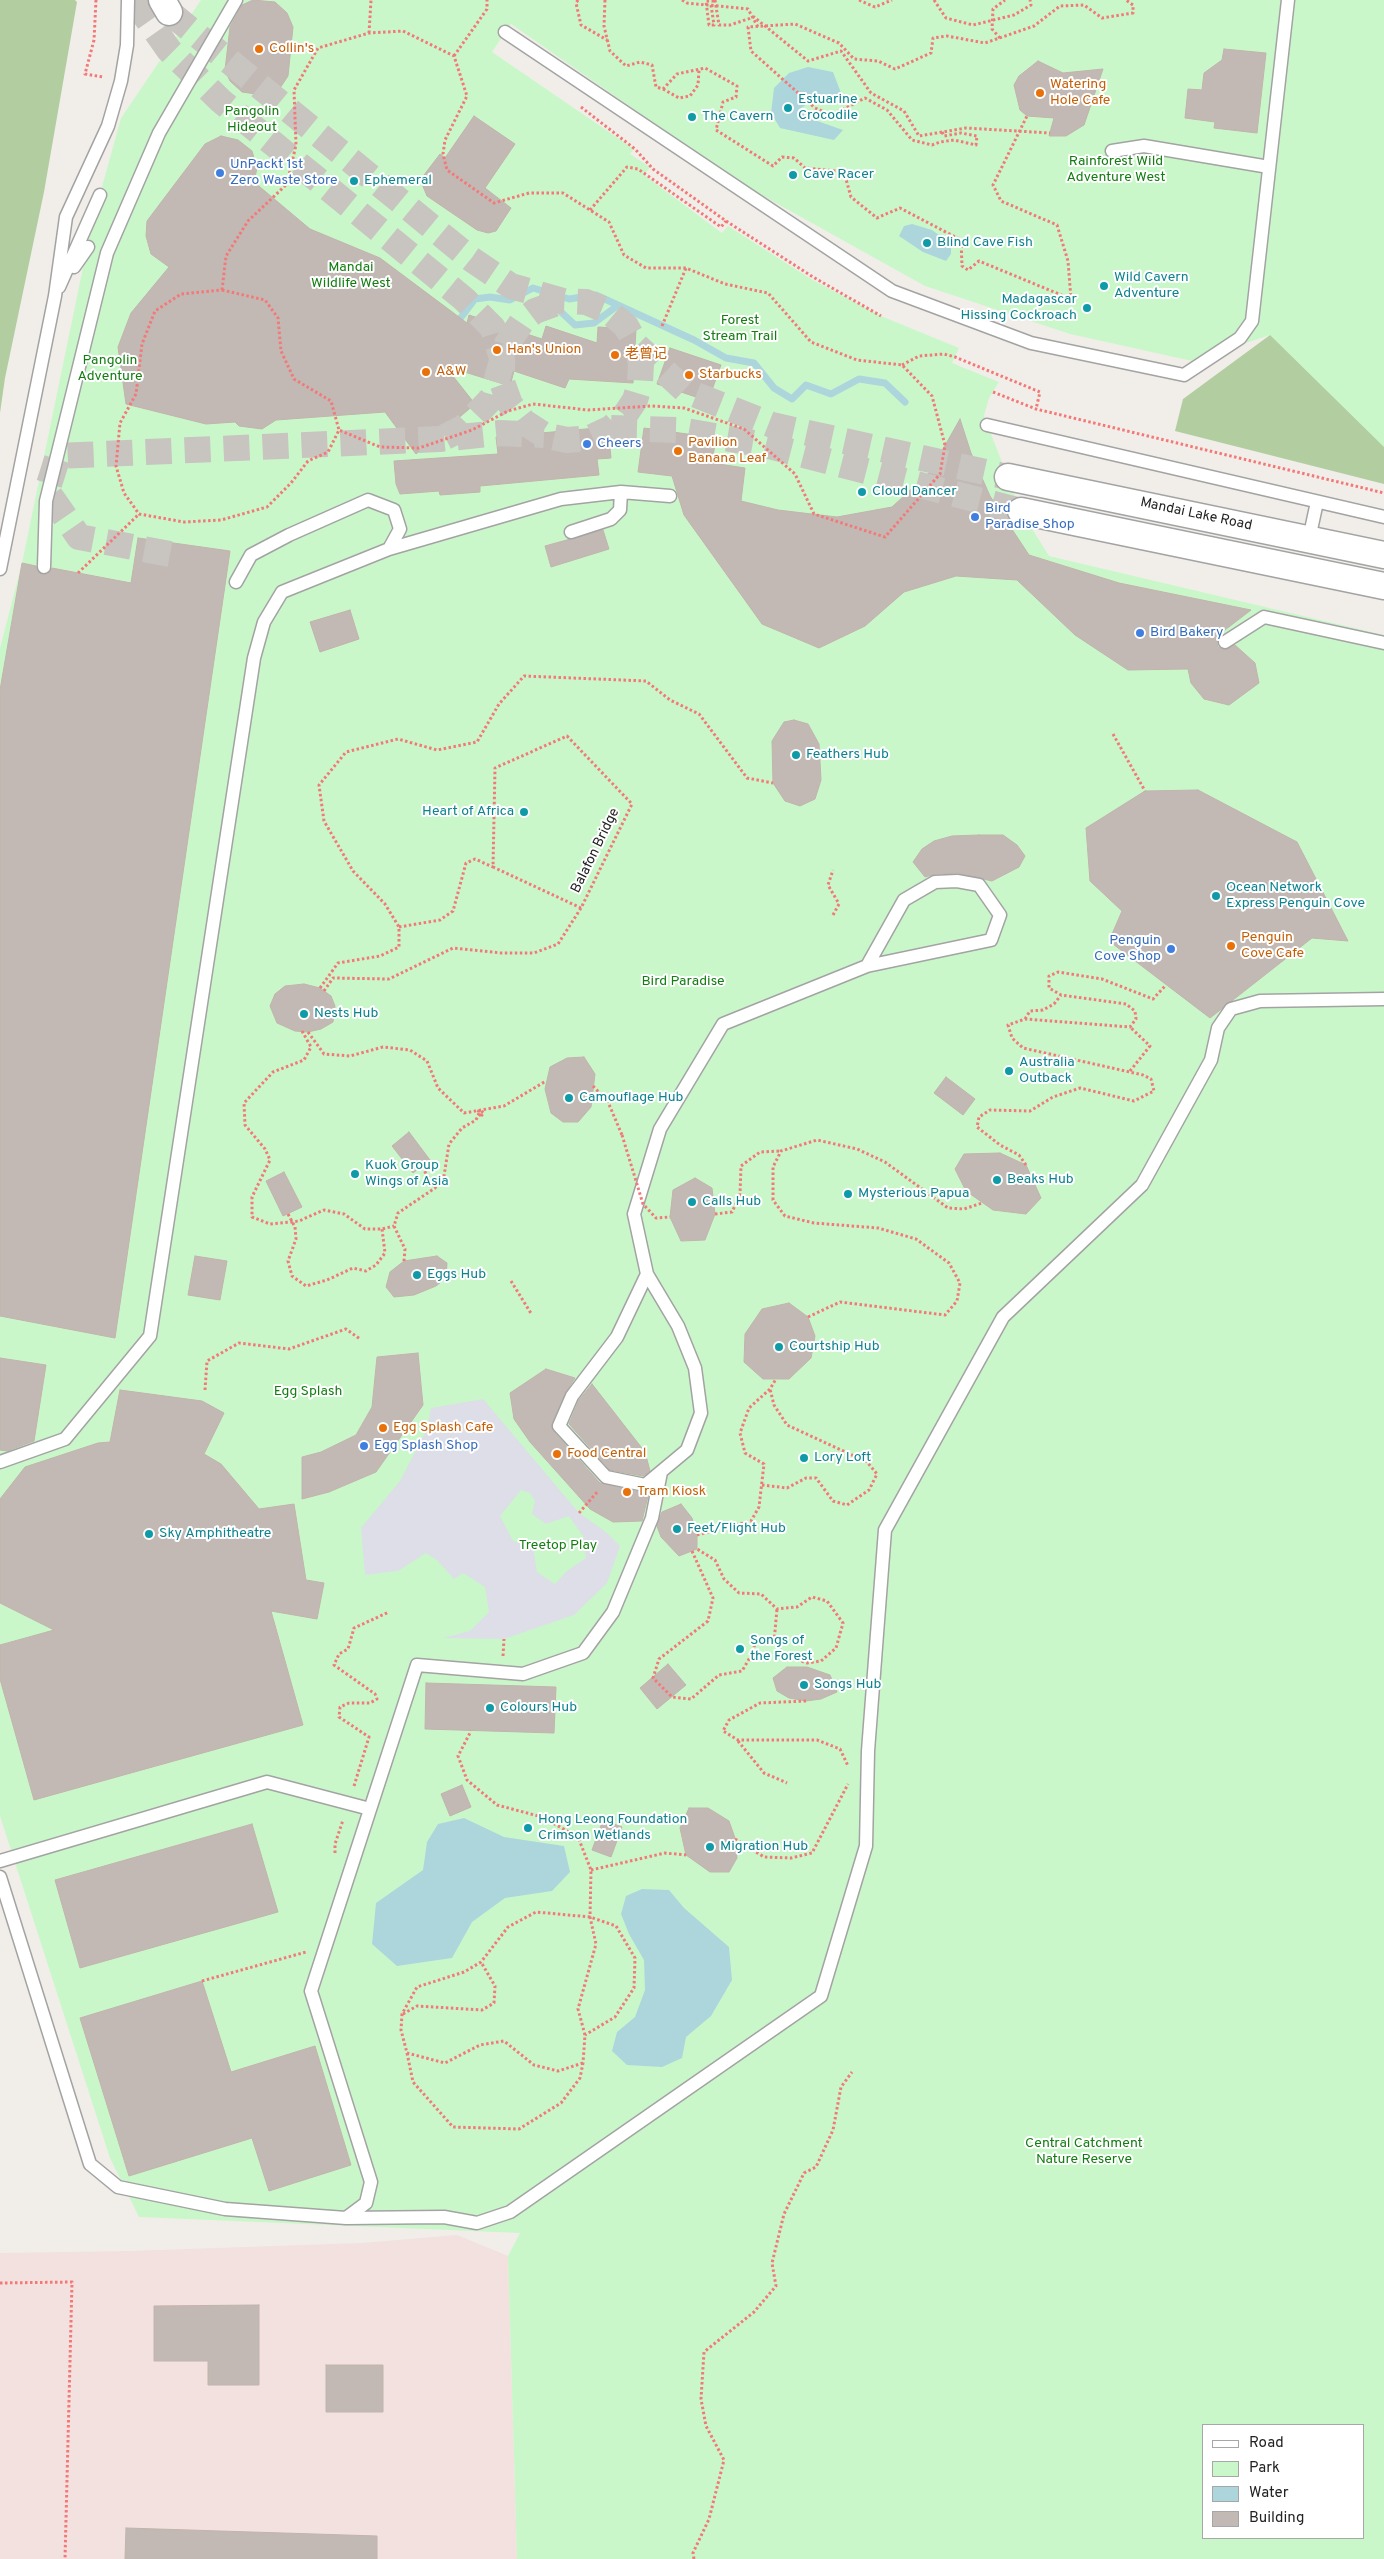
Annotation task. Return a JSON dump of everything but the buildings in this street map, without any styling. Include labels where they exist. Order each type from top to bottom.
[{"type":"street","name":"Mandai Lake Road","points":[[1008,477],[1384,555]]},
{"type":"street","points":[[1021,511],[1384,586]]},
{"type":"lane","points":[[0,569],[55,296],[66,217],[108,126],[121,81],[127,45],[128,0]]},
{"type":"lane","points":[[44,567],[46,501],[107,253],[159,133],[236,0]]},
{"type":"lane","points":[[505,32],[892,291],[1031,343],[1184,375],[1240,338],[1252,321],[1288,0]]},
{"type":"lane","points":[[1112,151],[1144,146],[1269,166]]},
{"type":"lane","points":[[55,296],[100,195]]},
{"type":"lane","points":[[55,296],[88,247]]},
{"type":"lane","points":[[987,425],[1384,517]]},
{"type":"lane","points":[[571,532],[611,519],[620,510],[621,492]]},
{"type":"lane","points":[[0,1462],[65,1439],[150,1336],[254,658],[264,622],[282,592],[389,549],[561,499],[621,492],[670,496]]},
{"type":"lane","points":[[236,582],[251,555],[289,535],[368,500],[394,510],[400,529],[389,549]]},
{"type":"lane","points":[[1309,539],[1317,502]]},
{"type":"lane","points":[[1226,642],[1264,616],[1384,643]]},
{"type":"lane","points":[[647,1274],[617,1337],[572,1396],[560,1426],[606,1477],[645,1485],[687,1450],[701,1413],[695,1368],[678,1326],[647,1274],[634,1214],[660,1129],[723,1024],[867,966],[991,940],[1000,915],[979,885],[957,881],[934,882],[904,900],[867,966]]},
{"type":"lane","points":[[0,1878],[90,2164],[118,2187],[225,2209],[346,2218],[444,2217],[476,2223],[510,2212],[821,1996],[866,1846],[868,1751],[885,1530],[1003,1317],[1142,1184],[1211,1060],[1218,1028],[1231,1009],[1260,1001],[1384,999]]},
{"type":"lane","points":[[346,2218],[366,2203],[371,2182],[311,1991],[417,1665],[523,1674],[583,1652],[613,1612],[652,1518],[661,1472]]},
{"type":"lane","points":[[0,1861],[267,1782],[370,1809]]},
{"type":"path","points":[[96,0],[94,40],[85,74],[121,81]]},
{"type":"path","points":[[369,32],[371,0]]},
{"type":"path","points":[[454,56],[487,10],[487,0]]},
{"type":"path","points":[[578,0],[576,3],[581,25],[607,40]]},
{"type":"path","points":[[605,0],[604,26],[610,51],[626,66],[640,62],[652,65],[656,87],[679,98],[690,96],[698,85],[699,70]]},
{"type":"path","points":[[682,0],[687,3],[748,10],[758,27]]},
{"type":"path","points":[[711,5],[714,25],[709,25],[706,1],[715,0],[719,25],[730,25],[754,17],[808,62],[841,50],[871,94],[904,111],[919,136],[966,128],[1050,133]]},
{"type":"path","points":[[858,0],[875,7],[892,0]]},
{"type":"path","points":[[934,0],[946,18],[973,25],[1014,15],[1031,5],[1030,0]]},
{"type":"path","points":[[1000,38],[992,29],[993,9],[1005,0]]},
{"type":"path","points":[[942,132],[944,136],[961,133],[977,136],[976,145],[954,140],[932,145],[912,140],[887,110],[864,98],[832,115],[815,108],[750,50],[748,27],[795,24],[839,43],[854,60],[878,61],[895,69],[931,53],[933,38],[947,36],[985,44],[1034,26],[1060,6],[1084,5],[1102,18],[1133,13],[1134,5],[1126,0]]},
{"type":"path","points":[[222,290],[226,256],[248,221],[287,184],[296,146],[294,90],[318,48],[369,32],[403,31],[454,56],[467,96],[445,140],[444,154],[447,170],[494,203],[529,194],[563,194],[609,222],[624,255],[646,268],[686,268],[725,284],[768,293],[811,342],[858,360],[902,365],[919,356],[944,354],[955,357],[1040,392],[1036,409]]},
{"type":"path","points":[[663,89],[677,74],[705,68],[737,86],[738,95],[723,102],[716,130],[773,166],[782,157],[794,158],[805,168],[844,172],[851,197],[877,218],[900,208],[961,240],[962,266],[968,270],[979,261],[1071,299],[1068,262],[1057,225],[1001,200],[993,184],[1027,116]]},
{"type":"path","points":[[574,102],[635,149],[653,169],[726,221],[813,277],[881,316]]},
{"type":"path","points":[[590,210],[627,167],[638,169],[722,228],[726,221]]},
{"type":"path","points":[[662,326],[686,268]]},
{"type":"path","points":[[222,290],[265,300],[278,318],[282,351],[294,379],[331,401],[338,430],[328,452],[308,461],[291,483],[267,507],[221,520],[184,522],[139,514],[124,493],[116,466],[120,423],[136,394],[142,344],[155,311],[181,294],[222,290]]},
{"type":"path","points":[[338,430],[380,447],[419,448],[472,430],[508,412],[533,404],[588,410],[652,406],[684,408],[744,429],[795,474],[814,514],[885,537],[940,474],[945,446],[932,396],[902,365]]},
{"type":"path","points":[[993,392],[1036,409],[1384,493]]},
{"type":"path","points":[[78,573],[139,514]]},
{"type":"path","points":[[320,988],[338,963],[380,956],[399,947],[399,927],[385,904],[354,871],[324,821],[319,785],[346,752],[398,739],[437,750],[477,742],[499,704],[524,676],[646,681],[670,700],[699,714],[747,778],[772,783]]},
{"type":"path","points":[[1113,734],[1145,791]]},
{"type":"path","name":"Balafon Bridge","points":[[324,991],[333,978],[389,979],[453,948],[501,953],[534,953],[558,944],[581,908],[632,804],[567,736],[495,768],[493,867]]},
{"type":"path","points":[[399,927],[440,920],[452,911],[466,864],[475,859],[581,908]]},
{"type":"path","points":[[833,915],[839,904],[828,885],[834,870]]},
{"type":"path","points":[[1130,1027],[1136,1018],[1135,1011],[1126,1004],[1061,995],[1049,988],[1049,976],[1058,972],[1102,979],[1153,999],[1166,984]]},
{"type":"path","points":[[1025,1018],[1030,1011],[1043,1010],[1054,1004],[1061,995]]},
{"type":"path","points":[[1026,1165],[1020,1155],[1000,1145],[977,1127],[979,1117],[990,1110],[1030,1111],[1053,1097],[1080,1088],[1134,1101],[1154,1091],[1151,1079],[1130,1071],[1023,1048],[1012,1038],[1008,1025],[1025,1018],[1130,1027],[1147,1041],[1150,1046],[1130,1071]]},
{"type":"path","points":[[302,1031],[311,1047],[304,1060],[273,1072],[244,1103],[244,1125],[265,1149],[270,1160],[252,1198],[252,1217],[270,1224],[292,1222],[324,1210],[344,1214],[365,1229],[382,1230],[394,1226]]},
{"type":"path","points":[[308,1032],[324,1054],[350,1056],[383,1048],[410,1050],[427,1061],[438,1088],[464,1114],[504,1106],[546,1081]]},
{"type":"path","points":[[593,1086],[608,1102],[622,1135],[643,1204],[656,1218],[670,1217]]},
{"type":"path","points":[[404,1261],[405,1249],[394,1226],[398,1213],[435,1188],[444,1176],[449,1144],[462,1128],[476,1120],[480,1111]]},
{"type":"path","points":[[715,1214],[732,1212],[740,1195],[742,1166],[760,1152],[781,1151],[817,1140],[857,1149],[885,1162],[948,1208],[964,1209],[982,1202]]},
{"type":"path","points":[[781,1151],[773,1167],[773,1200],[785,1216],[814,1223],[878,1228],[916,1239],[949,1263],[960,1283],[957,1301],[945,1315],[840,1302],[808,1317]]},
{"type":"path","points":[[422,1167],[435,1188]]},
{"type":"path","points":[[288,1214],[295,1227],[296,1239],[288,1261],[292,1276],[306,1286],[328,1280],[353,1268],[366,1270],[376,1265],[385,1253],[382,1230]]},
{"type":"path","points":[[512,1282],[532,1315]]},
{"type":"path","points":[[205,1390],[207,1361],[239,1343],[289,1349],[346,1330],[360,1339]]},
{"type":"path","points":[[697,1535],[750,1521],[759,1507],[764,1464],[745,1452],[740,1433],[749,1408],[770,1389],[776,1379]]},
{"type":"path","points":[[762,1485],[788,1488],[806,1478],[816,1478],[834,1501],[847,1505],[869,1490],[877,1474],[867,1462],[787,1425],[774,1405],[770,1389]]},
{"type":"path","points":[[579,1514],[597,1494],[606,1477]]},
{"type":"path","points":[[692,1551],[713,1598],[708,1621],[658,1659],[653,1678],[672,1697],[691,1699],[719,1675],[742,1671],[752,1654],[755,1644],[762,1638],[774,1642],[786,1656],[807,1665],[820,1661],[836,1648],[842,1623],[827,1601],[812,1597],[796,1607],[777,1609],[761,1594],[739,1593],[724,1579],[715,1560],[697,1549]]},
{"type":"path","points":[[774,1642],[777,1609]]},
{"type":"path","points":[[787,1783],[764,1773],[738,1740],[723,1732],[729,1720],[760,1702],[806,1701]]},
{"type":"path","points":[[471,1731],[458,1756],[467,1780],[496,1805],[542,1817],[578,1836],[591,1870],[590,1917],[596,1944],[578,2009],[585,2035],[583,2063],[580,2078],[561,2103],[519,2129],[453,2127],[413,2082],[401,2030],[402,2014],[417,1986],[464,1972],[481,1962],[508,1927],[536,1912],[590,1917],[616,1926],[635,1958],[634,1988],[615,2017],[585,2035]]},
{"type":"path","points":[[738,1740],[817,1740],[840,1749],[853,1775]]},
{"type":"path","points":[[735,1838],[764,1857],[791,1858],[812,1853],[848,1784]]},
{"type":"path","points":[[591,1870],[665,1853],[686,1854]]},
{"type":"path","points":[[402,2014],[417,2006],[482,2010],[494,2003],[495,1986],[481,1962]]},
{"type":"path","points":[[407,2053],[446,2063],[480,2045],[504,2041],[534,2065],[558,2071],[583,2063]]},
{"type":"path","points":[[694,2559],[693,2553],[709,2519],[724,2460],[706,2426],[701,2400],[704,2352],[754,2312],[776,2286],[772,2263],[784,2214],[804,2173],[816,2167],[833,2130],[841,2087],[852,2072]]},
{"type":"path","points":[[0,2283],[72,2282],[65,2559]]},
{"type":"shaded area","points":[[483,1399],[579,1513],[606,1532],[620,1546],[607,1583],[574,1615],[504,1639],[443,1638],[470,1631],[489,1612],[485,1587],[463,1573],[454,1579],[437,1560],[426,1553],[398,1571],[365,1575],[361,1528],[400,1481],[427,1429],[431,1408]],"holes":[[[521,1490],[530,1493],[535,1501],[532,1514],[546,1524],[569,1516],[583,1536],[586,1558],[567,1571],[555,1584],[537,1572],[533,1547],[513,1541],[500,1516]]]},
{"type":"shaded area","points":[[457,2235],[508,2256],[517,2559],[0,2559],[0,2253],[129,2251],[362,2243]]},
{"type":"green space","points":[[0,0],[75,0],[77,2],[44,192],[5,378],[0,413]]},
{"type":"green space","points":[[201,0],[1384,0],[1384,447],[1270,335],[1192,361],[1070,334],[925,286],[740,183],[511,24],[492,52],[634,149],[630,154],[650,167],[644,175],[722,233],[728,226],[811,279],[881,316],[959,348],[952,363],[999,382],[989,398],[984,416],[1021,511],[1049,556],[1384,635],[1384,2559],[517,2559],[508,2256],[520,2233],[139,2217],[110,2158],[0,1816],[0,648],[22,563],[93,219],[121,118]]},
{"type":"green space","points":[[1384,0],[1384,484],[1175,431],[1183,399],[1270,335]]},
{"type":"water","points":[[808,67],[833,72],[841,93],[833,100],[814,100],[801,108],[806,117],[843,130],[834,140],[780,128],[771,113],[774,88],[789,73]]},
{"type":"water","points":[[912,224],[932,230],[951,244],[951,254],[946,261],[923,252],[899,236],[904,226]]},
{"type":"water","points":[[464,1818],[504,1837],[564,1846],[570,1872],[552,1891],[505,1898],[472,1922],[452,1958],[397,1966],[372,1944],[376,1903],[423,1870],[427,1842],[438,1824]]},
{"type":"water","points":[[642,1889],[669,1890],[684,1908],[729,1947],[732,1980],[711,2016],[686,2037],[682,2058],[662,2067],[627,2065],[612,2051],[617,2032],[635,2017],[645,1990],[644,1960],[629,1934],[621,1914],[626,1896]]},
{"type":"waterway","points":[[456,324],[475,299],[490,297],[510,300],[533,288],[569,299],[596,295],[694,340],[726,358],[754,363],[774,388],[792,399],[806,385],[831,394],[859,379],[885,383],[905,402]]},
{"type":"waterway","points":[[550,293],[560,311],[575,325],[594,323],[617,306]]},
{"type":"tunnel","points":[[134,0],[169,50],[221,101],[464,299],[493,328],[502,358],[502,382],[510,404],[524,422],[544,435],[567,440],[590,438],[611,428],[625,415],[635,400],[640,383],[641,364],[637,346]]},
{"type":"tunnel","points":[[169,12],[471,259],[511,286],[563,301],[586,302],[608,311],[626,326],[637,346],[686,391],[772,425],[1008,477]]},
{"type":"tunnel","points":[[445,437],[463,428],[491,399],[507,344],[523,320],[535,311],[563,301]]},
{"type":"tunnel","points":[[611,428],[680,430],[765,445],[1021,511]]},
{"type":"tunnel","points":[[170,554],[79,537],[47,491],[58,456],[439,439],[500,433],[544,435]]},
{"type":"place","name":"Collin's","points":[[259,49]]},
{"type":"place","name":"Watering Hole Cafe","points":[[1040,93]]},
{"type":"place","name":"Estuarine Crocodile","points":[[788,108]]},
{"type":"place","name":"The Cavern","points":[[692,117]]},
{"type":"place","name":"UnPackt 1st Zero Waste Store","points":[[220,173]]},
{"type":"place","name":"Cave Racer","points":[[793,175]]},
{"type":"place","name":"Ephemeral","points":[[354,181]]},
{"type":"place","name":"Blind Cave Fish","points":[[927,243]]},
{"type":"place","name":"Wild Cavern Adventure","points":[[1104,286]]},
{"type":"place","name":"Madagascar Hissing Cockroach","points":[[1087,308]]},
{"type":"place","name":"Han's Union","points":[[497,350]]},
{"type":"place","name":"老曾记","points":[[615,355]]},
{"type":"place","name":"A&W","points":[[426,372]]},
{"type":"place","name":"Starbucks","points":[[689,375]]},
{"type":"place","name":"Cheers","points":[[587,444]]},
{"type":"place","name":"Pavilion Banana Leaf","points":[[678,451]]},
{"type":"place","name":"Cloud Dancer","points":[[862,492]]},
{"type":"place","name":"Bird Paradise Shop","points":[[975,517]]},
{"type":"place","name":"Bird Bakery","points":[[1140,633]]},
{"type":"place","name":"Feathers Hub","points":[[796,755]]},
{"type":"place","name":"Heart of Africa","points":[[524,812]]},
{"type":"place","name":"Ocean Network Express Penguin Cove","points":[[1216,896]]},
{"type":"place","name":"Penguin Cove Cafe","points":[[1231,946]]},
{"type":"place","name":"Penguin Cove Shop","points":[[1171,949]]},
{"type":"place","name":"Nests Hub","points":[[304,1014]]},
{"type":"place","name":"Australia Outback","points":[[1009,1071]]},
{"type":"place","name":"Camouflage Hub","points":[[569,1098]]},
{"type":"place","name":"Kuok Group Wings of Asia","points":[[355,1174]]},
{"type":"place","name":"Beaks Hub","points":[[997,1180]]},
{"type":"place","name":"Mysterious Papua","points":[[848,1194]]},
{"type":"place","name":"Calls Hub","points":[[692,1202]]},
{"type":"place","name":"Eggs Hub","points":[[417,1275]]},
{"type":"place","name":"Courtship Hub","points":[[779,1347]]},
{"type":"place","name":"Egg Splash Cafe","points":[[383,1428]]},
{"type":"place","name":"Egg Splash Shop","points":[[364,1446]]},
{"type":"place","name":"Food Central","points":[[557,1454]]},
{"type":"place","name":"Lory Loft","points":[[804,1458]]},
{"type":"place","name":"Tram Kiosk","points":[[627,1492]]},
{"type":"place","name":"Feet/Flight Hub","points":[[677,1529]]},
{"type":"place","name":"Sky Amphitheatre","points":[[149,1534]]},
{"type":"place","name":"Songs of the Forest","points":[[740,1649]]},
{"type":"place","name":"Songs Hub","points":[[804,1685]]},
{"type":"place","name":"Colours Hub","points":[[490,1708]]},
{"type":"place","name":"Hong Leong Foundation Crimson Wetlands","points":[[528,1828]]},
{"type":"place","name":"Migration Hub","points":[[710,1847]]},
{"type":"park label","name":"Pangolin Hideout","points":[[252,120]]},
{"type":"park label","name":"Rainforest Wild Adventure West","points":[[1116,170]]},
{"type":"park label","name":"Mandai Wildlife West","points":[[351,276]]},
{"type":"park label","name":"Forest Stream Trail","points":[[740,330]]},
{"type":"park label","name":"Pangolin Adventure","points":[[110,370]]},
{"type":"park label","name":"Bird Paradise","points":[[683,982]]},
{"type":"park label","name":"Egg Splash","points":[[308,1392]]},
{"type":"park label","name":"Treetop Play","points":[[558,1546]]},
{"type":"park label","name":"Central Catchment Nature Reserve","points":[[1084,2152]]}]
